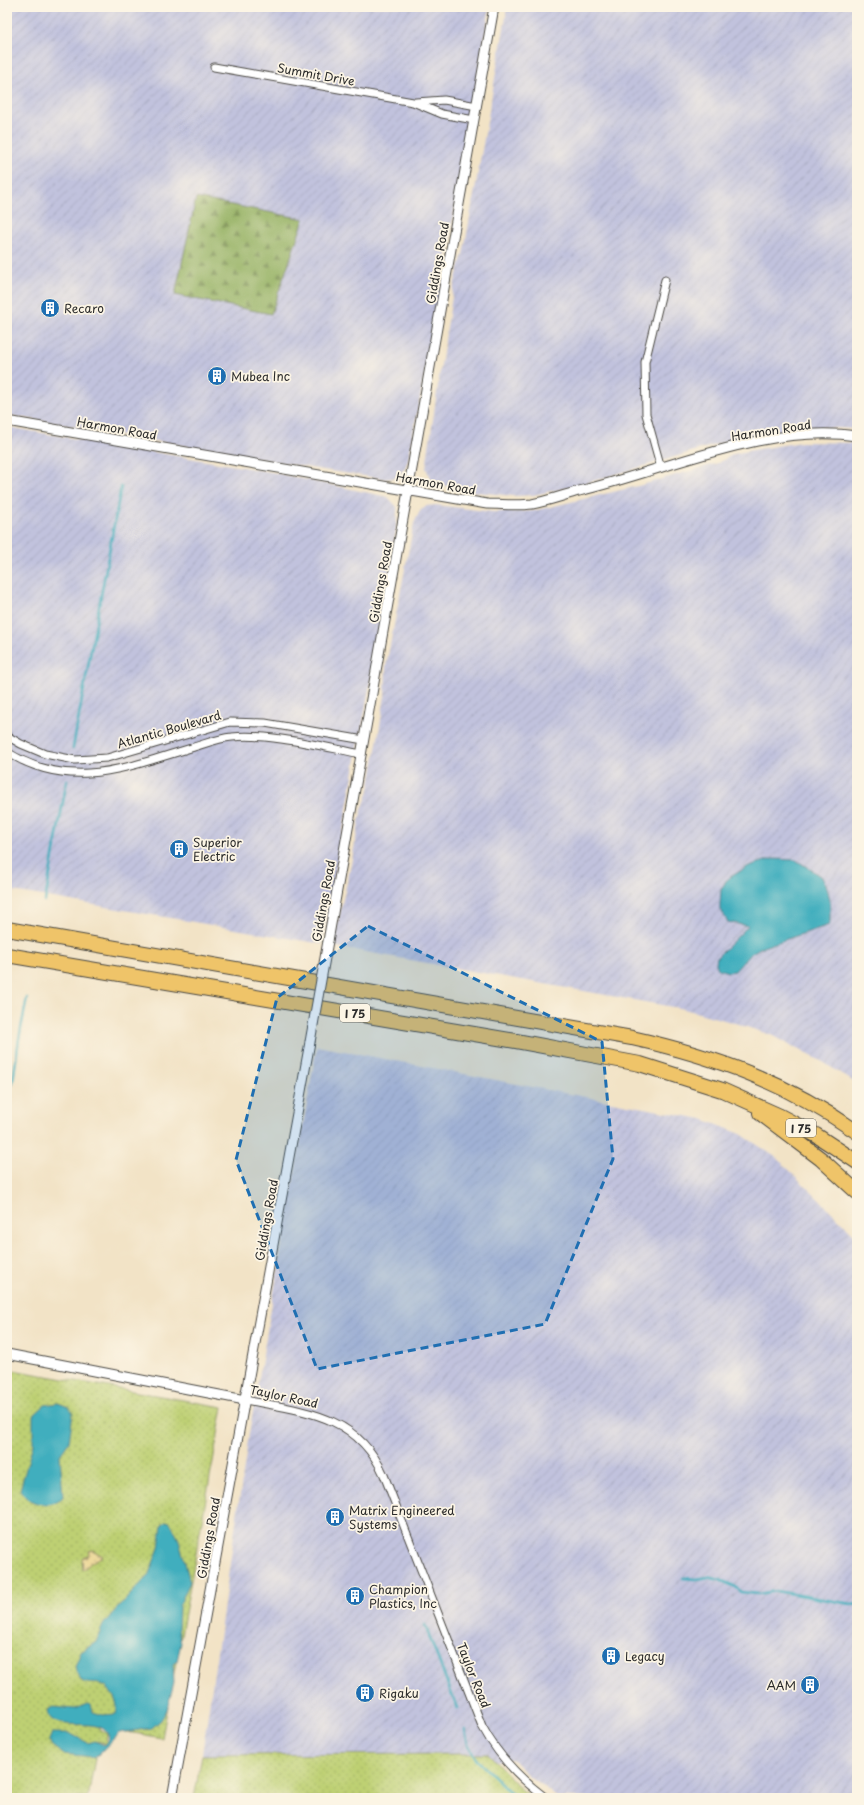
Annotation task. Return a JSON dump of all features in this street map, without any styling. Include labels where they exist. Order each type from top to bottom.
[{"type":"highway","name":"I 75","points":[[7,929],[632,1038],[677,1048],[718,1060],[802,1097],[857,1132]]},
{"type":"highway","name":"I 75","points":[[7,955],[516,1041],[640,1064],[701,1082],[743,1099],[816,1135],[857,1162]]},
{"type":"highway","points":[[743,1099],[821,1159],[857,1192]]},
{"type":"street","name":"Giddings Road","points":[[172,1798],[362,754],[494,7]]},
{"type":"street","name":"Summit Drive","points":[[214,67],[413,102],[442,114],[474,120]]},
{"type":"street","name":"Summit Drive","points":[[413,102],[444,100],[477,106]]},
{"type":"street","points":[[661,468],[646,414],[644,362],[665,280]]},
{"type":"street","name":"Harmon Road","points":[[7,421],[487,504],[532,504],[744,444],[791,436],[841,433],[857,436]]},
{"type":"street","name":"Atlantic Boulevard","points":[[7,736],[21,744],[45,754],[74,760],[107,758],[230,722],[265,723],[364,740]]},
{"type":"street","name":"Atlantic Boulevard","points":[[7,752],[41,768],[74,774],[110,772],[232,736],[263,737],[362,754]]},
{"type":"street","name":"Taylor Road","points":[[7,1354],[304,1411],[328,1418],[352,1433],[369,1450],[384,1475],[482,1726],[491,1742],[510,1766],[546,1798]]},
{"type":"highlighted area","points":[[368,926],[602,1042],[613,1159],[545,1324],[317,1369],[236,1160],[277,998]]},
{"type":"shaded area","points":[[7,7],[490,7],[435,321],[408,460],[405,468],[400,474],[393,478],[385,479],[323,470],[7,415]]},
{"type":"shaded area","points":[[506,7],[857,7],[857,429],[817,427],[766,432],[735,439],[576,486],[533,495],[514,496],[477,492],[432,482],[426,468],[440,371],[454,285],[464,250],[506,17]]},
{"type":"shaded area","points":[[7,427],[271,472],[388,497],[397,507],[396,529],[373,667],[322,944],[7,890]]},
{"type":"shaded area","points":[[802,442],[857,443],[857,1084],[823,1062],[771,1035],[684,1009],[332,946],[350,870],[361,812],[368,794],[385,696],[386,666],[414,523],[421,509],[426,506],[436,505],[493,512],[533,511],[638,486],[718,463],[734,454]]},
{"type":"shaded area","points":[[317,1046],[702,1119],[741,1134],[777,1158],[857,1237],[857,1798],[558,1798],[529,1776],[512,1759],[495,1761],[489,1754],[202,1755],[248,1440]]},
{"type":"green space","points":[[196,198],[304,219],[271,314],[175,295]]},
{"type":"green space","points":[[7,1369],[223,1407],[162,1738],[100,1727],[100,1730],[107,1734],[106,1744],[98,1741],[88,1798],[7,1798]]},
{"type":"green space","points":[[489,1754],[521,1789],[533,1798],[194,1798],[202,1755]]},
{"type":"sand","points":[[92,1550],[103,1556],[92,1562],[83,1570],[82,1558],[88,1556],[89,1551]]},
{"type":"water","points":[[772,859],[796,860],[821,876],[826,884],[830,900],[830,923],[829,925],[760,948],[750,954],[735,971],[728,972],[718,969],[716,963],[717,957],[748,926],[728,922],[720,910],[721,890],[727,879],[749,866]]},
{"type":"water","points":[[58,1403],[69,1407],[73,1413],[69,1442],[60,1455],[63,1497],[52,1503],[40,1504],[29,1499],[20,1490],[33,1444],[33,1416],[45,1405]]},
{"type":"water","points":[[166,1521],[170,1522],[179,1540],[190,1582],[179,1606],[178,1629],[181,1643],[177,1661],[173,1664],[174,1682],[167,1710],[161,1720],[152,1728],[119,1733],[99,1754],[94,1757],[63,1754],[52,1746],[49,1740],[52,1733],[69,1733],[88,1743],[95,1741],[104,1745],[109,1739],[106,1731],[98,1727],[58,1722],[50,1718],[47,1710],[53,1707],[75,1709],[87,1704],[91,1705],[93,1712],[103,1715],[116,1714],[116,1702],[106,1686],[84,1682],[77,1674],[75,1666],[81,1652],[96,1642],[103,1625],[148,1576],[159,1548],[162,1525]]},
{"type":"waterway","points":[[73,748],[121,487]]},
{"type":"waterway","points":[[45,901],[67,780]]},
{"type":"waterway","points":[[7,1094],[13,1081],[27,998]]},
{"type":"waterway","points":[[683,1578],[697,1579],[708,1577],[720,1580],[736,1587],[741,1592],[758,1594],[776,1591],[857,1605]]},
{"type":"waterway","points":[[425,1625],[457,1708]]},
{"type":"waterway","points":[[465,1730],[468,1744],[476,1759],[516,1798]]},
{"type":"place","name":"Recaro","points":[[50,308]]},
{"type":"place","name":"Mubea Inc","points":[[217,376]]},
{"type":"place","name":"Superior Electric","points":[[179,849]]},
{"type":"place","name":"Matrix Engineered Systems","points":[[335,1517]]},
{"type":"place","name":"Champion Plastics, Inc","points":[[355,1596]]},
{"type":"place","name":"Legacy","points":[[611,1656]]},
{"type":"place","name":"AAM","points":[[810,1685]]},
{"type":"place","name":"Rigaku","points":[[365,1693]]}]
